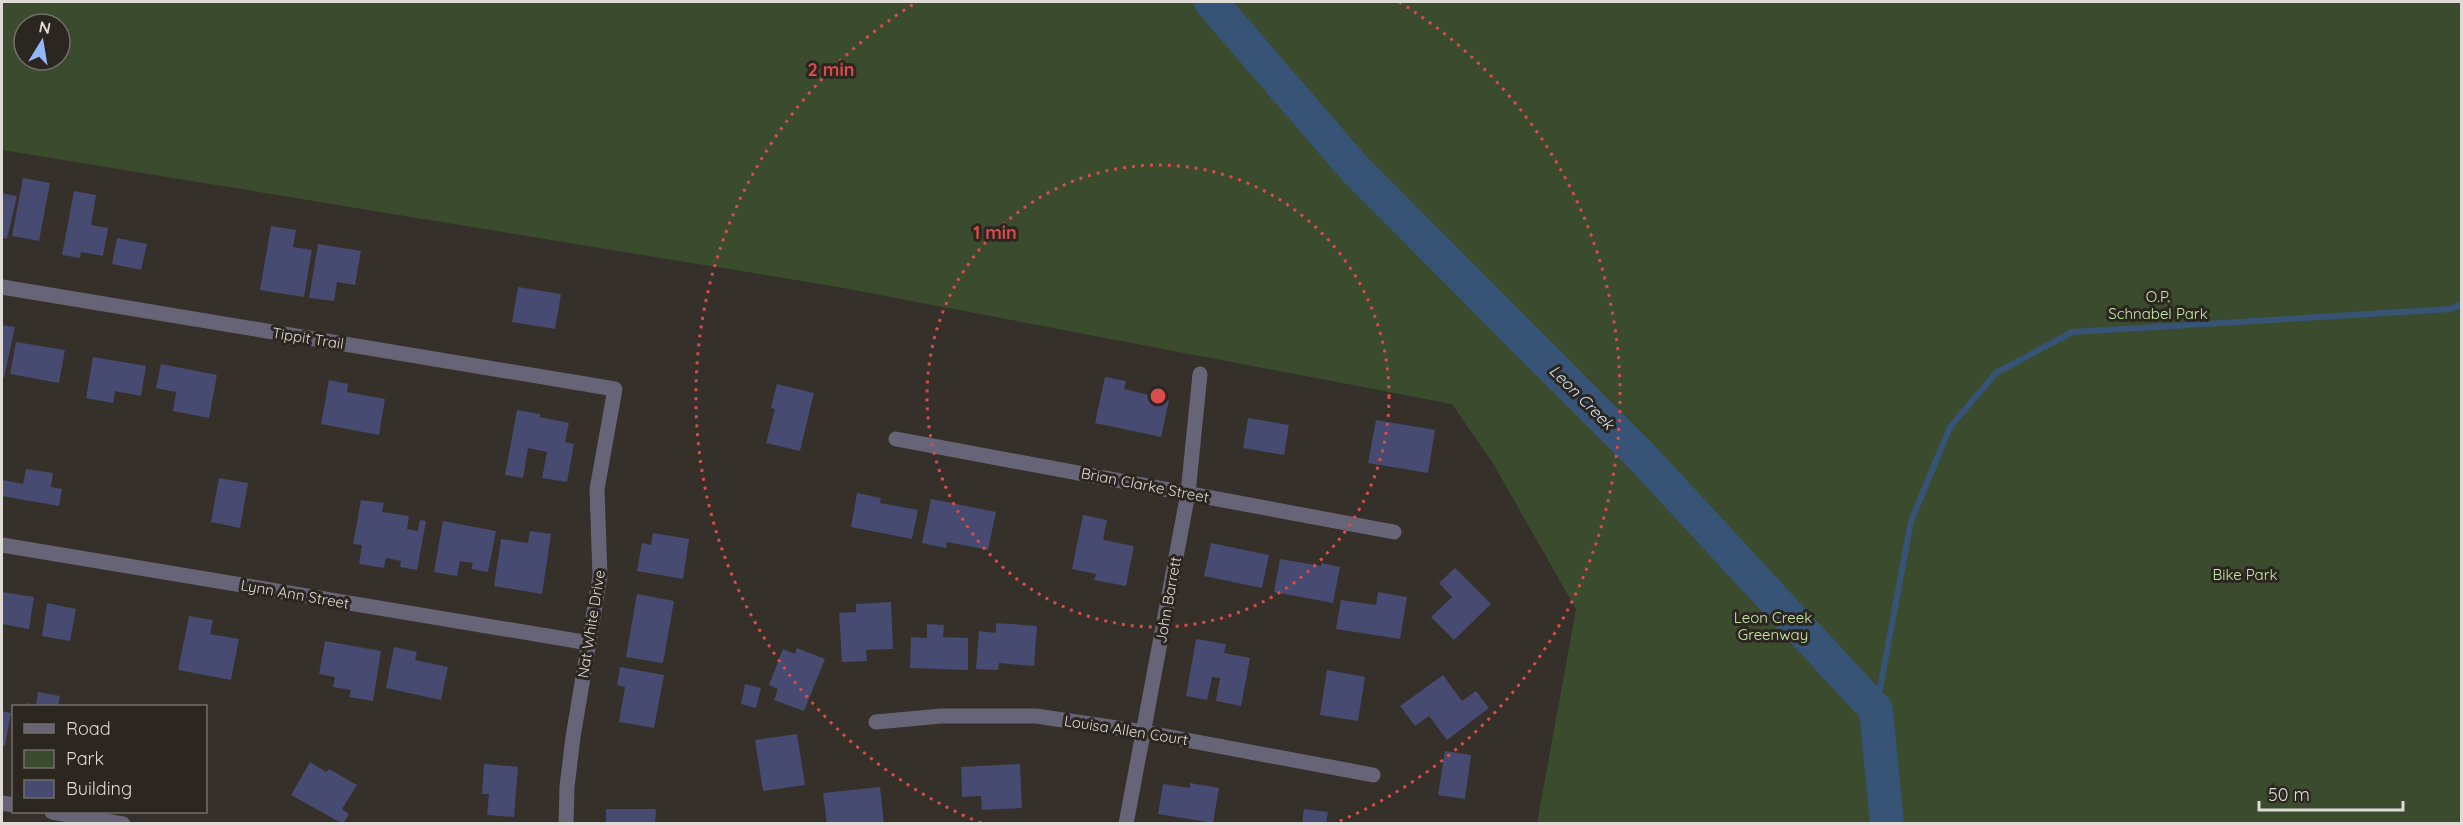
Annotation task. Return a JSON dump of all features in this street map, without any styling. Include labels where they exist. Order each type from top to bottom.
[{"type":"street","name":"Tippit Trail","points":[[2,287],[615,389]]},
{"type":"street","name":"John Barrett","points":[[1126,824],[1188,493],[1200,374]]},
{"type":"street","name":"Nat White Drive","points":[[566,824],[567,788],[573,737],[600,576],[597,489],[615,389]]},
{"type":"street","name":"Brian Clarke Street","points":[[896,439],[1394,532]]},
{"type":"street","name":"Lynn Ann Street","points":[[2,545],[589,643]]},
{"type":"street","name":"Louisa Allen Court","points":[[876,722],[941,716],[1036,716],[1144,732],[1373,775]]},
{"type":"street","points":[[58,813],[123,824]]},
{"type":"green space","name":"O.P. Schnabel Park","points":[[2,2],[2461,2],[2461,823],[1537,823],[1576,609],[1494,465],[1452,404],[838,287],[2,150]]},
{"type":"building","points":[[23,178],[50,183],[39,241],[12,236]]},
{"type":"building","points":[[74,191],[96,195],[91,225],[108,228],[103,256],[81,252],[80,258],[62,255]]},
{"type":"building","points":[[2,193],[17,196],[7,239],[2,238]]},
{"type":"building","points":[[271,226],[296,230],[293,247],[312,250],[304,297],[260,290]]},
{"type":"building","points":[[117,238],[147,244],[141,270],[112,264]]},
{"type":"building","points":[[318,244],[361,251],[355,285],[337,282],[334,301],[309,298]]},
{"type":"building","points":[[518,287],[561,294],[555,329],[512,322]]},
{"type":"building","points":[[2,325],[15,327],[4,378],[2,377]]},
{"type":"building","points":[[16,342],[65,350],[59,383],[10,374]]},
{"type":"building","points":[[93,357],[146,366],[141,396],[115,391],[113,403],[86,398]]},
{"type":"building","points":[[161,364],[217,375],[209,418],[173,411],[176,392],[156,388]]},
{"type":"building","points":[[1105,377],[1126,381],[1124,389],[1169,400],[1161,437],[1095,423]]},
{"type":"building","points":[[329,380],[348,384],[347,392],[385,399],[379,435],[321,424]]},
{"type":"building","points":[[777,384],[814,393],[800,451],[766,443],[775,409],[771,408]]},
{"type":"building","points":[[517,410],[569,423],[565,442],[574,444],[567,482],[542,478],[547,452],[528,448],[523,478],[505,475]]},
{"type":"building","points":[[1248,418],[1289,425],[1284,455],[1243,448]]},
{"type":"building","points":[[1376,420],[1435,430],[1428,473],[1368,463]]},
{"type":"building","points":[[26,469],[53,473],[51,487],[62,489],[59,506],[2,496],[3,480],[23,484]]},
{"type":"building","points":[[219,478],[248,483],[240,528],[211,522]]},
{"type":"building","points":[[857,493],[881,498],[880,503],[918,510],[912,539],[851,527]]},
{"type":"building","points":[[931,499],[996,512],[988,550],[947,542],[946,548],[922,543]]},
{"type":"building","points":[[361,500],[384,503],[382,512],[409,516],[407,529],[418,531],[420,520],[426,521],[417,570],[400,567],[401,561],[386,558],[384,568],[359,564],[362,545],[353,544]]},
{"type":"building","points":[[1083,515],[1107,520],[1103,540],[1134,546],[1126,586],[1094,580],[1096,574],[1072,569]]},
{"type":"building","points":[[443,521],[496,531],[488,572],[471,569],[473,563],[460,561],[457,576],[434,572]]},
{"type":"building","points":[[530,531],[551,534],[542,594],[494,586],[501,539],[528,543]]},
{"type":"building","points":[[653,533],[689,539],[683,579],[637,571],[642,543],[651,545]]},
{"type":"building","points":[[1211,543],[1269,555],[1262,588],[1204,576]]},
{"type":"building","points":[[1280,559],[1340,567],[1333,603],[1274,592]]},
{"type":"building","points":[[1455,568],[1491,604],[1454,640],[1431,617],[1452,597],[1439,583]]},
{"type":"building","points":[[2,592],[34,597],[29,629],[2,624]]},
{"type":"building","points":[[1378,592],[1407,597],[1400,639],[1336,629],[1341,600],[1376,605]]},
{"type":"building","points":[[637,594],[674,601],[663,663],[626,657]]},
{"type":"building","points":[[891,602],[893,649],[866,650],[867,661],[842,662],[839,613],[856,612],[856,604]]},
{"type":"building","points":[[47,603],[76,609],[70,641],[42,636]]},
{"type":"building","points":[[189,616],[213,620],[210,634],[239,639],[231,680],[178,670]]},
{"type":"building","points":[[996,623],[1037,626],[1034,666],[999,663],[998,670],[976,669],[979,631],[996,633]]},
{"type":"building","points":[[927,624],[944,625],[943,637],[968,638],[968,670],[910,668],[911,637],[927,638]]},
{"type":"building","points":[[1196,639],[1226,644],[1224,653],[1250,658],[1241,706],[1216,701],[1220,678],[1212,677],[1207,700],[1186,696]]},
{"type":"building","points":[[325,641],[381,651],[373,701],[349,697],[351,690],[333,687],[335,677],[319,674]]},
{"type":"building","points":[[394,647],[417,652],[415,660],[448,667],[441,700],[386,688]]},
{"type":"building","points":[[797,648],[825,659],[804,711],[774,700],[778,689],[769,685],[783,649],[795,654]]},
{"type":"building","points":[[620,667],[664,675],[654,728],[619,722],[625,687],[617,685]]},
{"type":"building","points":[[1327,670],[1365,677],[1358,721],[1320,715]]},
{"type":"building","points":[[1443,675],[1462,701],[1476,691],[1489,708],[1447,740],[1429,716],[1415,726],[1400,706]]},
{"type":"building","points":[[745,684],[761,688],[756,708],[741,704]]},
{"type":"building","points":[[38,692],[60,696],[58,705],[36,705]]},
{"type":"building","points":[[2,711],[11,713],[5,746],[2,746]]},
{"type":"building","points":[[797,734],[805,785],[763,791],[755,740]]},
{"type":"building","points":[[1445,751],[1471,755],[1465,799],[1438,795]]},
{"type":"building","points":[[310,762],[326,772],[329,769],[357,785],[342,809],[349,814],[343,824],[291,795]]},
{"type":"building","points":[[484,764],[518,767],[514,817],[487,815],[489,794],[482,794]]},
{"type":"building","points":[[1020,764],[1022,808],[982,810],[981,796],[962,797],[961,767]]},
{"type":"building","points":[[1190,783],[1219,788],[1213,823],[1158,814],[1163,784],[1190,788]]},
{"type":"building","points":[[880,787],[884,824],[827,824],[823,793]]},
{"type":"building","points":[[606,809],[656,809],[655,824],[606,824]]},
{"type":"building","points":[[1304,809],[1328,812],[1326,824],[1302,824]]},
{"type":"waterway","name":"Leon Creek","points":[[1211,2],[1354,168],[1643,458],[1876,710],[1887,824]]},
{"type":"waterway","points":[[1876,710],[1911,521],[1950,427],[1996,373],[2072,332],[2451,309],[2462,304]]},
{"type":"park label","name":"Bike Park","points":[[2245,574]]},
{"type":"park label","name":"Leon Creek Greenway","points":[[1773,626]]}]
